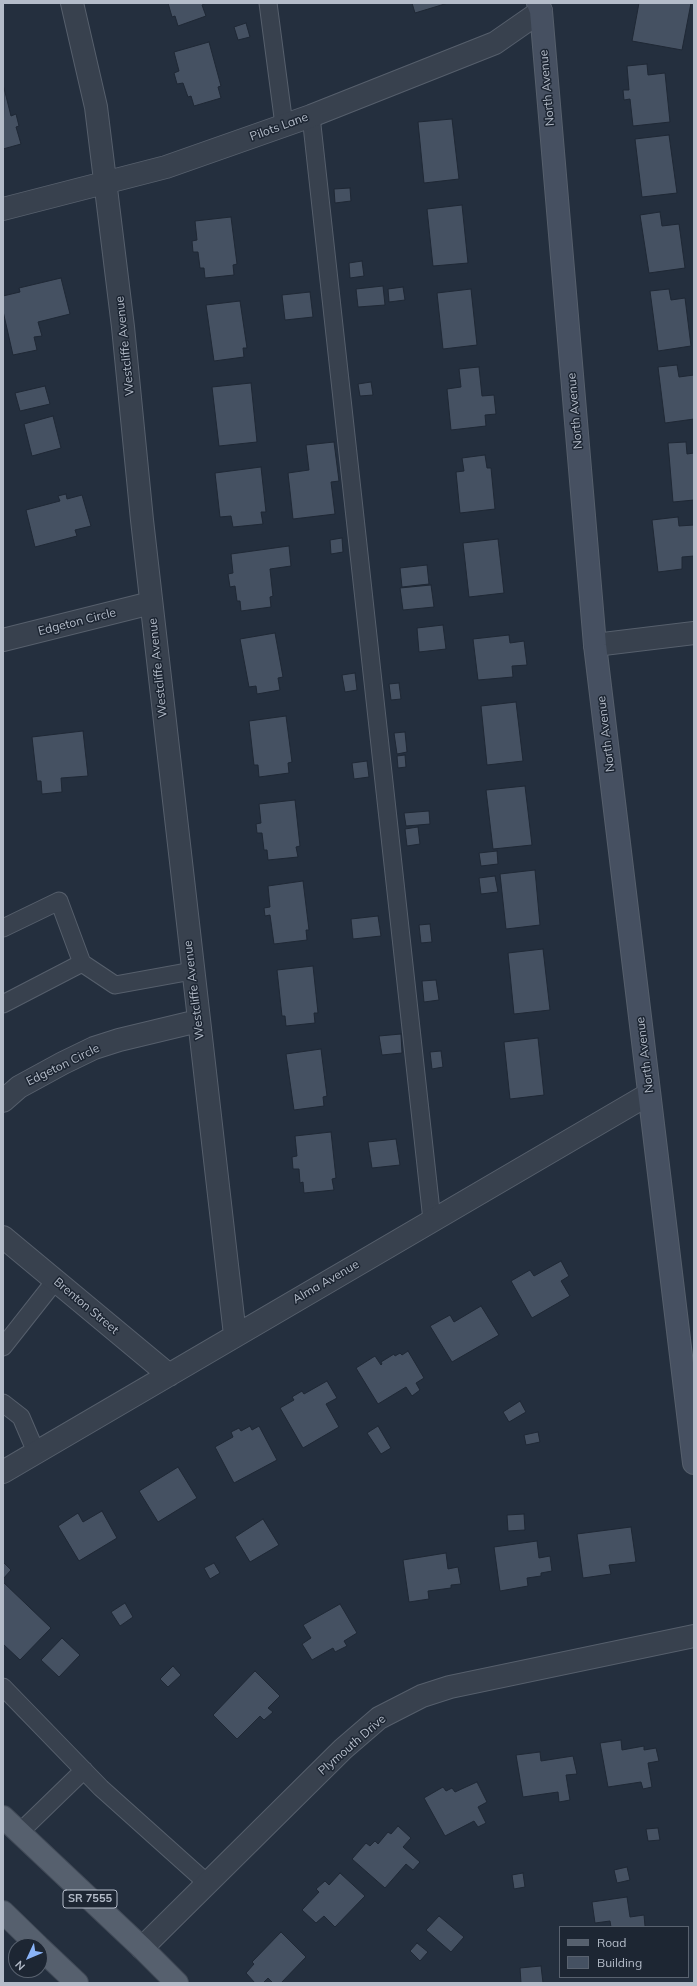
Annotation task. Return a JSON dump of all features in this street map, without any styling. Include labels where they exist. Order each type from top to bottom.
[{"type":"main road","name":"SR 7555","points":[[3,1817],[177,1983]]},
{"type":"main road","points":[[3,1912],[30,1938]]},
{"type":"main road","points":[[48,1956],[77,1983]]},
{"type":"street","name":"Westcliffe Avenue","points":[[72,3],[96,107],[123,327],[151,603],[192,971],[235,1335]]},
{"type":"street","name":"Pilots Lane","points":[[3,209],[166,167],[311,116],[495,43],[541,6]]},
{"type":"street","name":"North Avenue","points":[[541,6],[595,645],[649,1094],[693,1437],[694,1464]]},
{"type":"street","name":"Edgeton Circle","points":[[3,640],[151,603]]},
{"type":"street","points":[[595,645],[694,633]]},
{"type":"street","name":"Edgeton Circle","points":[[3,1101],[19,1087],[94,1048],[119,1040],[198,1021]]},
{"type":"street","name":"Alma Avenue","points":[[3,1472],[649,1094]]},
{"type":"street","name":"Brenton Street","points":[[3,1237],[169,1375]]},
{"type":"street","name":"Plymouth Drive","points":[[142,1948],[343,1749],[379,1718],[422,1696],[450,1687],[694,1636]]},
{"type":"lane","points":[[268,3],[284,125]]},
{"type":"lane","points":[[311,116],[432,1220]]},
{"type":"lane","points":[[3,928],[59,901],[82,963],[115,985],[192,971]]},
{"type":"lane","points":[[3,1004],[82,963]]},
{"type":"lane","points":[[3,1347],[55,1280]]},
{"type":"lane","points":[[3,1403],[21,1417],[36,1452]]},
{"type":"lane","points":[[3,1687],[102,1788],[207,1883]]},
{"type":"lane","points":[[20,1833],[84,1770]]},
{"type":"building","points":[[168,3],[206,3],[202,5],[206,16],[178,26],[175,16],[172,17]]},
{"type":"building","points":[[412,3],[448,3],[415,13]]},
{"type":"building","points":[[639,3],[691,3],[682,50],[632,41]]},
{"type":"building","points":[[246,23],[250,37],[238,40],[234,27]]},
{"type":"building","points":[[209,42],[221,86],[218,87],[221,98],[194,106],[191,96],[188,97],[183,83],[177,84],[174,73],[179,71],[174,52]]},
{"type":"building","points":[[647,64],[648,75],[665,73],[670,122],[633,126],[630,99],[624,100],[623,90],[629,90],[627,66]]},
{"type":"building","points":[[4,88],[11,116],[16,114],[19,126],[16,127],[21,144],[3,149]]},
{"type":"building","points":[[452,119],[459,179],[424,183],[418,122]]},
{"type":"building","points":[[669,135],[677,193],[642,197],[635,139]]},
{"type":"building","points":[[350,188],[351,201],[335,203],[334,189]]},
{"type":"building","points":[[462,205],[468,263],[433,266],[427,209]]},
{"type":"building","points":[[660,212],[662,226],[679,224],[685,268],[649,273],[640,215]]},
{"type":"building","points":[[231,217],[237,264],[233,265],[234,275],[205,278],[204,268],[200,268],[198,252],[193,252],[192,241],[197,240],[195,221]]},
{"type":"building","points":[[362,261],[364,276],[350,278],[349,263]]},
{"type":"building","points":[[61,278],[70,314],[38,322],[42,336],[34,337],[37,350],[13,355],[3,311],[3,296],[20,292],[19,288]]},
{"type":"building","points":[[383,286],[385,305],[358,307],[356,289]]},
{"type":"building","points":[[403,287],[405,300],[389,302],[388,289]]},
{"type":"building","points":[[471,289],[477,345],[443,349],[437,293]]},
{"type":"building","points":[[669,289],[671,300],[685,298],[691,346],[658,351],[650,291]]},
{"type":"building","points":[[310,292],[313,317],[285,320],[282,295]]},
{"type":"building","points":[[240,301],[247,348],[243,348],[244,357],[214,361],[206,305]]},
{"type":"building","points":[[677,365],[679,377],[694,375],[694,419],[665,423],[658,367]]},
{"type":"building","points":[[479,367],[482,396],[494,395],[496,414],[485,415],[486,426],[451,430],[447,389],[461,387],[459,369]]},
{"type":"building","points":[[371,382],[373,395],[360,396],[358,384]]},
{"type":"building","points":[[251,383],[257,442],[219,446],[212,387]]},
{"type":"building","points":[[45,386],[50,404],[20,411],[15,393]]},
{"type":"building","points":[[53,416],[61,448],[32,456],[24,424]]},
{"type":"building","points":[[334,442],[339,481],[331,482],[335,514],[293,519],[288,473],[309,470],[306,445]]},
{"type":"building","points":[[686,442],[687,454],[694,453],[694,500],[673,502],[668,443]]},
{"type":"building","points":[[485,455],[487,468],[491,468],[495,509],[460,513],[456,472],[464,471],[462,458]]},
{"type":"building","points":[[261,467],[266,512],[261,512],[263,524],[233,527],[231,516],[220,517],[215,473]]},
{"type":"building","points":[[66,494],[67,499],[82,495],[91,526],[75,530],[77,536],[35,547],[26,510],[60,501],[58,496]]},
{"type":"building","points":[[678,517],[679,526],[694,525],[694,556],[682,557],[682,569],[658,572],[652,520]]},
{"type":"building","points":[[342,538],[343,552],[331,554],[330,540]]},
{"type":"building","points":[[498,539],[504,593],[469,597],[463,543]]},
{"type":"building","points":[[289,546],[291,566],[270,569],[273,596],[270,597],[271,607],[241,611],[240,601],[237,601],[235,586],[230,587],[228,574],[233,573],[231,554]]},
{"type":"building","points":[[427,565],[429,584],[402,587],[400,568]]},
{"type":"building","points":[[431,585],[434,607],[403,610],[400,588]]},
{"type":"building","points":[[443,625],[446,649],[419,652],[417,628]]},
{"type":"building","points":[[275,633],[283,677],[278,678],[280,690],[257,694],[256,686],[249,687],[240,639]]},
{"type":"building","points":[[509,635],[510,643],[524,641],[527,665],[512,666],[513,677],[478,680],[473,639]]},
{"type":"building","points":[[355,673],[357,690],[345,692],[342,675]]},
{"type":"building","points":[[399,683],[401,699],[391,700],[389,684]]},
{"type":"building","points":[[516,702],[523,761],[487,765],[481,706]]},
{"type":"building","points":[[286,716],[292,762],[288,763],[289,773],[259,777],[258,765],[254,765],[249,721]]},
{"type":"building","points":[[83,731],[88,776],[61,778],[62,792],[42,794],[41,781],[37,781],[32,737]]},
{"type":"building","points":[[405,732],[407,752],[397,754],[394,733]]},
{"type":"building","points":[[405,755],[406,767],[398,768],[397,756]]},
{"type":"building","points":[[367,761],[369,777],[354,779],[352,763]]},
{"type":"building","points":[[525,786],[532,845],[493,849],[486,790]]},
{"type":"building","points":[[295,800],[300,846],[296,847],[298,857],[268,860],[267,850],[264,850],[262,833],[257,833],[256,824],[261,823],[259,804]]},
{"type":"building","points":[[429,811],[430,824],[406,826],[404,813]]},
{"type":"building","points":[[418,827],[420,844],[407,846],[405,829]]},
{"type":"building","points":[[497,851],[498,864],[481,866],[479,853]]},
{"type":"building","points":[[535,870],[540,925],[506,929],[500,874]]},
{"type":"building","points":[[495,876],[498,892],[481,894],[479,878]]},
{"type":"building","points":[[303,881],[309,930],[306,930],[307,940],[274,944],[270,915],[265,916],[264,908],[270,907],[268,886]]},
{"type":"building","points":[[378,916],[381,936],[353,939],[351,919]]},
{"type":"building","points":[[430,924],[432,942],[421,943],[419,925]]},
{"type":"building","points":[[543,949],[550,1010],[514,1014],[508,953]]},
{"type":"building","points":[[313,966],[318,1013],[314,1013],[315,1023],[286,1026],[285,1016],[282,1016],[277,970]]},
{"type":"building","points":[[436,980],[439,1000],[424,1002],[422,981]]},
{"type":"building","points":[[401,1034],[402,1053],[382,1055],[379,1036]]},
{"type":"building","points":[[538,1038],[544,1095],[510,1099],[504,1042]]},
{"type":"building","points":[[321,1049],[327,1096],[323,1097],[324,1106],[294,1110],[286,1054]]},
{"type":"building","points":[[441,1051],[443,1067],[432,1069],[430,1052]]},
{"type":"building","points":[[331,1132],[336,1178],[332,1179],[334,1190],[304,1193],[303,1182],[300,1183],[299,1169],[293,1169],[292,1157],[297,1156],[295,1136]]},
{"type":"building","points":[[396,1139],[400,1165],[372,1168],[368,1142]]},
{"type":"building","points":[[561,1261],[569,1276],[561,1281],[570,1296],[532,1318],[511,1281],[530,1270],[534,1276]]},
{"type":"building","points":[[481,1306],[499,1335],[452,1362],[430,1326],[450,1315],[454,1322]]},
{"type":"building","points":[[408,1351],[424,1378],[416,1383],[420,1390],[412,1396],[406,1387],[378,1404],[356,1368],[375,1356],[381,1365],[381,1362],[394,1354],[395,1356],[400,1353],[402,1355]]},
{"type":"building","points":[[327,1381],[337,1398],[326,1404],[339,1427],[303,1448],[280,1408],[294,1400],[292,1397],[302,1391],[304,1394]]},
{"type":"building","points":[[520,1401],[526,1412],[509,1422],[503,1412]]},
{"type":"building","points":[[250,1426],[252,1430],[259,1426],[277,1460],[234,1483],[215,1447],[233,1437],[231,1432],[239,1428],[241,1431]]},
{"type":"building","points":[[378,1426],[391,1448],[381,1454],[367,1433]]},
{"type":"building","points":[[538,1432],[540,1442],[526,1445],[524,1435]]},
{"type":"building","points":[[178,1467],[197,1498],[158,1522],[139,1491]]},
{"type":"building","points":[[102,1511],[117,1538],[79,1561],[58,1526],[78,1513],[83,1522]]},
{"type":"building","points":[[524,1514],[525,1530],[508,1531],[507,1515]]},
{"type":"building","points":[[263,1519],[279,1545],[250,1562],[235,1537]]},
{"type":"building","points":[[631,1527],[636,1562],[609,1565],[611,1574],[583,1578],[577,1534]]},
{"type":"building","points":[[537,1541],[539,1558],[550,1556],[552,1571],[541,1573],[541,1576],[527,1578],[528,1586],[500,1591],[494,1547]]},
{"type":"building","points":[[446,1553],[448,1569],[458,1567],[461,1584],[451,1585],[451,1588],[428,1591],[429,1599],[409,1602],[403,1560]]},
{"type":"building","points":[[3,1562],[11,1570],[3,1579]]},
{"type":"building","points":[[214,1563],[220,1573],[210,1579],[204,1568]]},
{"type":"building","points":[[3,1582],[51,1628],[20,1660],[3,1644]]},
{"type":"building","points":[[125,1603],[133,1617],[120,1626],[111,1612]]},
{"type":"building","points":[[340,1604],[357,1633],[344,1641],[347,1646],[335,1652],[333,1648],[312,1660],[302,1644],[311,1638],[303,1625]]},
{"type":"building","points":[[62,1638],[80,1655],[59,1677],[41,1660]]},
{"type":"building","points":[[173,1666],[181,1675],[168,1687],[160,1679]]},
{"type":"building","points":[[255,1671],[280,1696],[268,1708],[273,1712],[264,1720],[260,1716],[237,1739],[213,1715]]},
{"type":"building","points":[[621,1740],[622,1750],[644,1746],[644,1750],[656,1748],[659,1761],[648,1763],[652,1787],[643,1789],[641,1782],[608,1787],[600,1743]]},
{"type":"building","points":[[540,1752],[541,1761],[573,1756],[577,1774],[566,1775],[570,1800],[559,1802],[558,1792],[523,1797],[516,1755]]},
{"type":"building","points":[[477,1782],[487,1802],[478,1807],[486,1823],[478,1827],[474,1821],[445,1836],[424,1798],[443,1787],[446,1791],[452,1788],[455,1792]]},
{"type":"building","points":[[398,1826],[411,1838],[403,1847],[420,1862],[413,1870],[406,1864],[385,1888],[352,1859],[366,1843],[370,1846],[375,1841],[378,1844],[388,1832],[391,1834]]},
{"type":"building","points":[[658,1828],[660,1840],[648,1841],[646,1829]]},
{"type":"building","points":[[627,1867],[630,1880],[617,1883],[614,1870]]},
{"type":"building","points":[[340,1873],[365,1896],[335,1927],[324,1916],[316,1923],[302,1910],[319,1892],[316,1889],[325,1881],[329,1885]]},
{"type":"building","points":[[523,1873],[525,1887],[514,1889],[512,1875]]},
{"type":"building","points":[[627,1897],[630,1917],[644,1915],[645,1926],[611,1926],[610,1921],[595,1923],[592,1902]]},
{"type":"building","points":[[439,1916],[464,1937],[451,1952],[426,1930]]},
{"type":"building","points":[[281,1932],[306,1957],[281,1983],[273,1983],[268,1978],[263,1983],[255,1983],[246,1973],[254,1964],[252,1962]]},
{"type":"building","points":[[417,1943],[428,1952],[420,1961],[410,1951]]},
{"type":"building","points":[[541,1966],[543,1983],[521,1983],[520,1968]]}]
